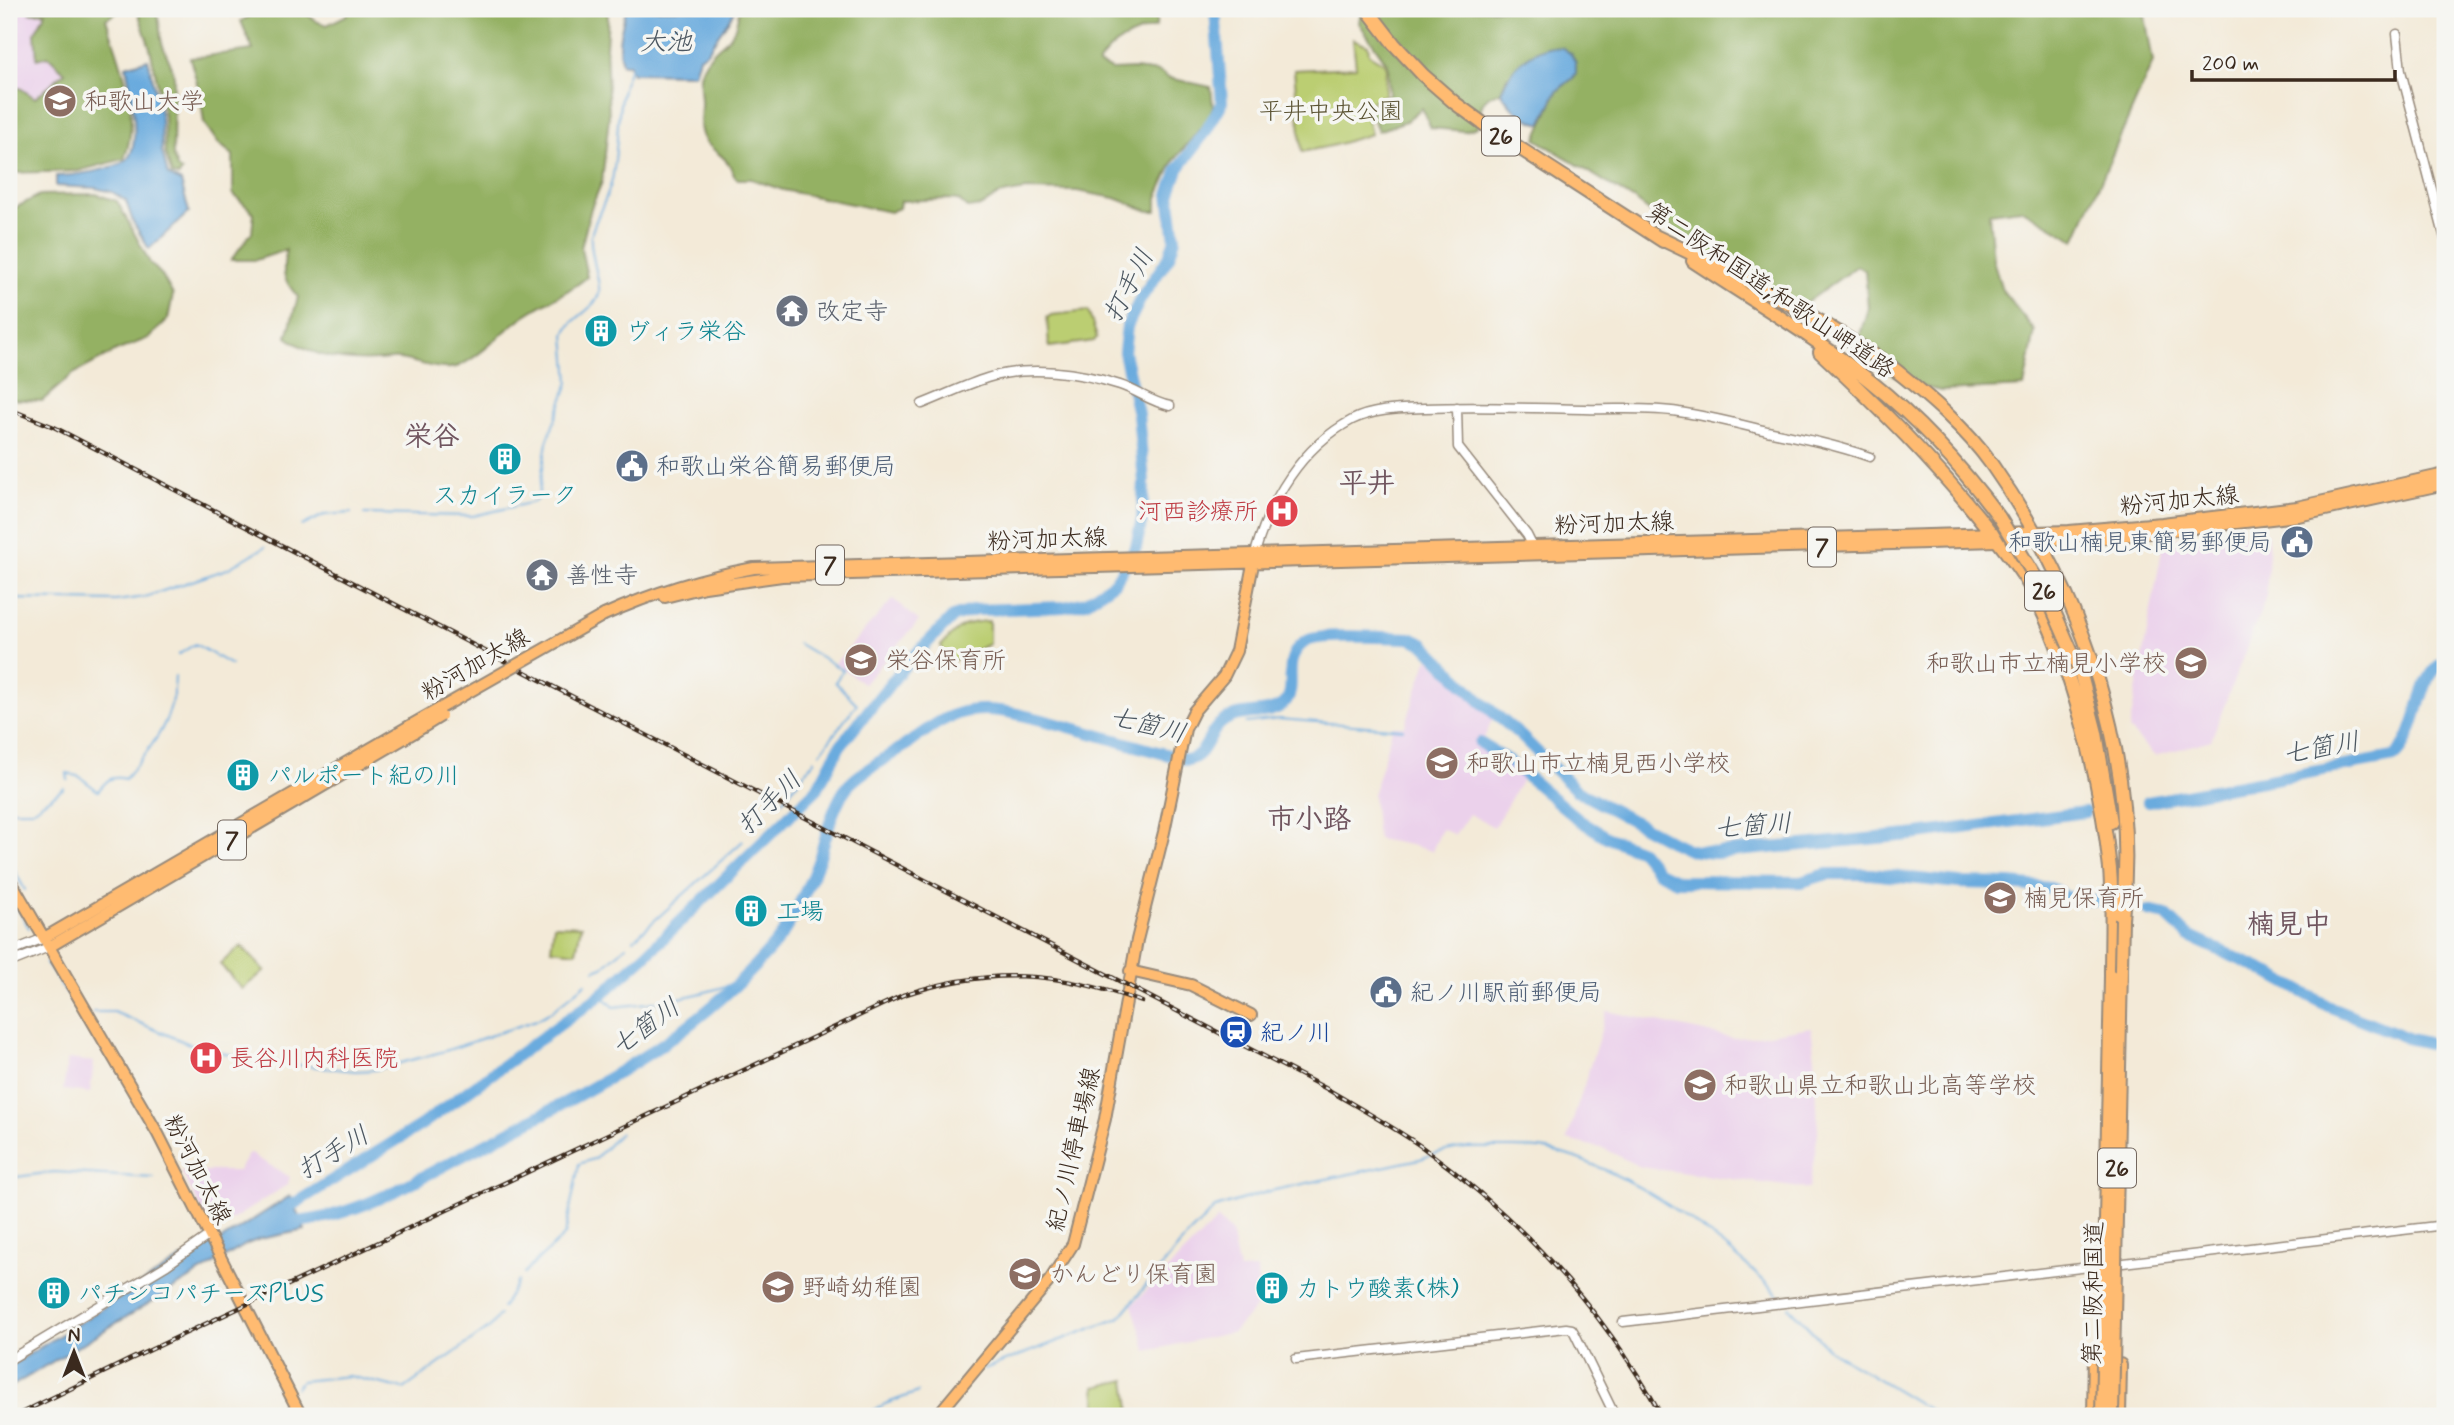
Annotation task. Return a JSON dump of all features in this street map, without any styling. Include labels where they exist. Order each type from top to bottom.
[{"type":"highway","name":"第二阪和国道;和歌山岬道路","points":[[1367,9],[1423,75],[1455,103],[1496,133],[1838,357],[1892,400],[1954,460],[1999,516],[2048,598],[2080,671]]},
{"type":"highway","points":[[1657,237],[1753,283],[1826,324],[1891,367],[1945,412],[1991,464],[2038,537]]},
{"type":"highway","points":[[1779,318],[1817,350],[1925,453],[1995,538]]},
{"type":"highway","name":"26","points":[[2038,537],[2062,587],[2105,701],[2121,776],[2125,854],[2122,919]]},
{"type":"highway","name":"26","points":[[1995,538],[2028,583],[2043,612],[2071,689],[2089,756],[2104,820],[2110,873],[2111,976]]},
{"type":"highway","name":"26","points":[[2080,671],[2101,729],[2109,763],[2117,818],[2122,919]]},
{"type":"highway","name":"26","points":[[2080,671],[2096,733],[2111,818],[2115,925],[2111,976]]},
{"type":"highway","name":"第二阪和国道","points":[[2112,1416],[2122,919]]},
{"type":"highway","name":"第二阪和国道","points":[[2102,1416],[2111,976]]},
{"type":"highway","points":[[2094,1416],[2095,1352]]},
{"type":"highway","points":[[2119,1416],[2120,1365]]},
{"type":"main road","name":"粉河加太線","points":[[2038,537],[2261,513],[2445,474]]},
{"type":"main road","name":"粉河加太線","points":[[301,1416],[158,1134],[46,942],[644,597],[687,582],[754,568],[1194,560],[2038,537],[2105,538],[2298,516],[2445,484]]},
{"type":"main road","name":"紀ノ川停車場線","points":[[937,1416],[1050,1280],[1073,1244],[1105,1119],[1130,971],[1189,720],[1224,676],[1236,651],[1254,558]]},
{"type":"main road","points":[[9,878],[46,942]]},
{"type":"main road","points":[[1130,971],[1191,985],[1251,1015]]},
{"type":"street","points":[[2397,34],[2401,71],[2445,239]]},
{"type":"street","points":[[922,404],[988,378],[1047,370],[1075,374],[1127,389],[1170,406]]},
{"type":"street","points":[[1457,407],[1458,447],[1527,535],[1535,551]]},
{"type":"street","points":[[1254,558],[1271,507],[1305,457],[1323,439],[1355,418],[1374,413],[1457,407],[1663,410],[1815,441],[1870,457]]},
{"type":"street","points":[[9,952],[46,942]]},
{"type":"street","points":[[9,963],[46,942]]},
{"type":"street","points":[[1623,1322],[2445,1226]]},
{"type":"street","points":[[9,1360],[209,1237]]},
{"type":"street","points":[[1296,1359],[1572,1329],[1615,1416]]},
{"type":"shaded area","name":"和歌山大学","points":[[9,9],[96,9],[117,129],[9,164]]},
{"type":"shaded area","name":"和歌山市立楠見小学校","points":[[2267,533],[2269,552],[2266,597],[2211,740],[2155,756],[2129,730],[2164,539]]},
{"type":"shaded area","points":[[893,599],[919,621],[864,684],[835,663]]},
{"type":"shaded area","name":"和歌山市立楠見西小学校","points":[[1428,658],[1493,718],[1480,747],[1523,778],[1494,827],[1469,814],[1455,835],[1442,829],[1432,851],[1377,839],[1373,794],[1393,726],[1405,726]]},
{"type":"shaded area","name":"和歌山県立和歌山北高等学校","points":[[1607,1011],[1732,1038],[1811,1027],[1818,1132],[1809,1189],[1640,1167],[1605,1149],[1567,1140]]},
{"type":"shaded area","points":[[68,1059],[94,1062],[90,1093],[63,1090]]},
{"type":"shaded area","points":[[249,1153],[290,1177],[287,1185],[213,1232],[181,1171],[238,1171]]},
{"type":"shaded area","points":[[1218,1219],[1231,1232],[1239,1270],[1257,1269],[1259,1304],[1233,1332],[1147,1351],[1132,1305]]},
{"type":"green space","name":"和歌山大学","points":[[30,9],[123,9],[106,19],[123,71],[130,107],[129,142],[124,159],[78,171],[9,173],[9,88],[20,88],[35,98],[65,72],[48,56],[37,59],[35,33],[46,12],[30,13]]},
{"type":"green space","points":[[130,9],[155,9],[158,18],[162,43],[174,76],[173,156],[177,168],[182,172],[179,176],[172,175],[165,152],[164,114],[150,48],[138,12]]},
{"type":"green space","points":[[263,9],[299,9],[327,25],[347,15],[348,9],[606,9],[609,117],[602,182],[591,208],[581,248],[587,277],[528,313],[477,355],[454,367],[438,368],[396,359],[354,360],[330,357],[307,349],[287,337],[298,297],[284,275],[286,250],[256,260],[231,260],[252,232],[254,213],[233,194],[233,155],[218,143],[204,123],[200,94],[190,58],[253,50],[241,21]]},
{"type":"green space","points":[[739,9],[1157,9],[1156,27],[1122,40],[1103,56],[1098,64],[1112,70],[1159,72],[1169,78],[1211,87],[1213,107],[1208,120],[1174,160],[1157,198],[1157,211],[1149,211],[1115,198],[1077,191],[1025,190],[998,195],[982,206],[967,208],[958,200],[900,201],[899,208],[890,212],[783,190],[751,179],[737,179],[728,162],[706,142],[701,132],[701,72],[711,55],[734,30]]},
{"type":"green space","points":[[1361,9],[2140,9],[2144,10],[2153,62],[2075,240],[2021,209],[1989,213],[1993,260],[2002,290],[2035,331],[2024,387],[1942,391],[1907,384],[1856,348],[1868,308],[1865,270],[1857,266],[1799,308],[1723,266],[1636,201],[1536,139],[1557,91],[1573,78],[1507,77],[1501,92],[1485,100],[1477,127],[1465,131],[1431,128],[1422,108],[1406,121],[1378,131],[1369,108],[1389,94],[1388,65],[1359,23]]},
{"type":"green space","name":"平井中央公園","points":[[1353,39],[1368,45],[1369,54],[1386,66],[1385,94],[1364,106],[1371,134],[1302,152],[1294,70],[1356,67]]},
{"type":"green space","points":[[96,194],[117,201],[150,263],[162,275],[173,295],[168,319],[149,338],[116,351],[73,374],[42,401],[9,399],[9,204],[11,210],[40,195]]},
{"type":"green space","points":[[1088,311],[1097,337],[1094,341],[1049,347],[1047,318],[1051,315]]},
{"type":"green space","points":[[989,621],[989,644],[950,662],[941,646],[967,624]]},
{"type":"green space","points":[[554,925],[581,926],[576,952],[551,949]]},
{"type":"green space","points":[[241,946],[265,971],[242,989],[220,964]]},
{"type":"green space","points":[[1126,1380],[1131,1416],[1098,1416],[1095,1387]]},
{"type":"water","name":"大池","points":[[626,9],[733,9],[734,12],[707,52],[699,57],[694,74],[632,73],[629,64],[622,64],[619,49]]},
{"type":"water","points":[[1547,47],[1563,48],[1571,54],[1576,63],[1576,73],[1557,91],[1541,124],[1518,112],[1501,92],[1519,64],[1531,54]]},
{"type":"water","points":[[148,59],[161,116],[162,151],[168,175],[181,182],[189,212],[149,249],[133,222],[126,201],[112,192],[95,188],[56,186],[56,176],[81,174],[125,161],[130,154],[134,130],[126,66]]},
{"type":"water","points":[[290,1196],[305,1230],[247,1244],[9,1388],[9,1367],[214,1238],[221,1240]]},
{"type":"waterway","name":"打手川","points":[[281,1212],[421,1125],[601,995],[646,955],[817,789],[840,746],[906,664],[953,617],[975,610],[1064,607],[1086,602],[1115,582],[1136,547],[1142,519],[1144,482],[1138,414],[1124,352],[1127,326],[1141,298],[1169,257],[1175,239],[1169,195],[1178,169],[1206,131],[1222,103],[1215,9]]},
{"type":"waterway","points":[[364,514],[473,516],[534,502],[538,498],[547,442],[569,382],[565,335],[599,294],[591,236],[612,180],[619,109],[630,68]]},
{"type":"waterway","points":[[302,526],[324,515],[351,513]]},
{"type":"waterway","points":[[9,599],[116,601],[145,597],[227,569],[265,547]]},
{"type":"waterway","name":"七箇川","points":[[286,1223],[311,1220],[359,1207],[405,1186],[597,1085],[675,1036],[746,976],[778,940],[809,883],[835,809],[847,787],[928,729],[960,713],[989,710],[1018,714],[1187,760],[1203,750],[1216,728],[1228,718],[1268,711],[1282,705],[1289,696],[1293,657],[1305,642],[1329,637],[1410,638],[1424,644],[1480,701],[1521,736],[1577,791],[1689,850],[1715,853],[1910,835],[2085,812]]},
{"type":"waterway","points":[[797,643],[843,670],[835,682],[857,704],[820,753]]},
{"type":"waterway","points":[[178,655],[195,644],[231,665]]},
{"type":"waterway","name":"七箇川","points":[[2148,802],[2394,757],[2409,735],[2428,680],[2435,669],[2445,661]]},
{"type":"waterway","points":[[68,780],[67,773],[80,777],[98,791],[110,779],[125,779],[153,744],[166,720],[171,707],[175,676]]},
{"type":"waterway","name":"七箇川","points":[[1234,715],[1238,719]]},
{"type":"waterway","points":[[1246,723],[1279,719],[1403,729]]},
{"type":"waterway","points":[[1480,743],[1509,761],[1579,820],[1608,838],[1641,851],[1658,872],[1677,881],[1801,882],[1827,874],[1870,874],[2050,888],[2069,897],[2095,901]]},
{"type":"waterway","points":[[782,801],[815,760]]},
{"type":"waterway","points":[[9,810],[32,810],[64,788]]},
{"type":"waterway","points":[[634,939],[743,841]]},
{"type":"waterway","points":[[9,861],[25,890]]},
{"type":"waterway","points":[[9,893],[29,928]]},
{"type":"waterway","points":[[2148,911],[2166,915],[2188,936],[2265,971],[2328,1006],[2410,1039],[2445,1047]]},
{"type":"waterway","points":[[595,970],[603,967],[626,946]]},
{"type":"waterway","points":[[46,963],[80,1013]]},
{"type":"waterway","points":[[601,995],[614,1007],[679,998],[743,980]]},
{"type":"waterway","points":[[93,1012],[114,1012],[187,1043],[227,1054],[289,1064],[356,1071],[374,1070],[445,1051],[536,1020],[552,1011],[586,983]]},
{"type":"waterway","points":[[524,1273],[565,1235],[579,1164],[596,1158],[620,1133]]},
{"type":"waterway","points":[[984,1369],[1119,1318],[1190,1233],[1215,1208],[1270,1191],[1459,1149],[1547,1150],[1579,1159],[1611,1173],[1674,1209],[1705,1231],[1783,1300]]},
{"type":"waterway","points":[[9,1178],[54,1172],[154,1178]]},
{"type":"waterway","points":[[502,1308],[518,1281]]},
{"type":"waterway","points":[[1789,1307],[1830,1350],[1940,1416]]},
{"type":"waterway","points":[[296,1388],[301,1381],[349,1376],[404,1389],[489,1328],[499,1315]]},
{"type":"waterway","points":[[864,1416],[885,1404],[918,1392]]},
{"type":"waterway","points":[[288,1416],[290,1407]]},
{"type":"railway","points":[[9,409],[54,427],[1327,1089],[1387,1124],[1458,1175],[1526,1236],[1557,1269],[1614,1339],[1662,1416]]},
{"type":"railway","points":[[15,1416],[903,995],[965,980],[1023,976],[1081,984],[1142,1002]]},
{"type":"place","name":"和歌山大学","points":[[60,101]]},
{"type":"place","name":"改定寺","points":[[792,311]]},
{"type":"place","name":"ヴィラ栄谷","points":[[601,331]]},
{"type":"place","name":"スカイラーク","points":[[505,459]]},
{"type":"place","name":"和歌山栄谷簡易郵便局","points":[[632,466]]},
{"type":"place","name":"河西診療所","points":[[1282,511]]},
{"type":"place","name":"和歌山楠見東簡易郵便局","points":[[2297,542]]},
{"type":"place","name":"善性寺","points":[[542,575]]},
{"type":"place","name":"栄谷保育所","points":[[861,660]]},
{"type":"place","name":"和歌山市立楠見小学校","points":[[2191,663]]},
{"type":"place","name":"和歌山市立楠見西小学校","points":[[1442,763]]},
{"type":"place","name":"パルポート紀の川","points":[[243,775]]},
{"type":"place","name":"楠見保育所","points":[[2000,898]]},
{"type":"place","name":"工場","points":[[751,911]]},
{"type":"place","name":"紀ノ川駅前郵便局","points":[[1386,992]]},
{"type":"place","name":"紀ノ川","points":[[1236,1032]]},
{"type":"place","name":"長谷川内科医院","points":[[206,1058]]},
{"type":"place","name":"和歌山県立和歌山北高等学校","points":[[1700,1085]]},
{"type":"place","name":"かんどり保育園","points":[[1025,1274]]},
{"type":"place","name":"野崎幼稚園","points":[[778,1287]]},
{"type":"place","name":"カトウ酸素(株)","points":[[1272,1288]]},
{"type":"place","name":"パチンコパチーズPLUS","points":[[54,1293]]},
{"type":"district","name":"栄谷","points":[[432,435]]},
{"type":"district","name":"平井","points":[[1367,482]]},
{"type":"district","name":"市小路","points":[[1309,818]]},
{"type":"district","name":"楠見中","points":[[2289,923]]}]
